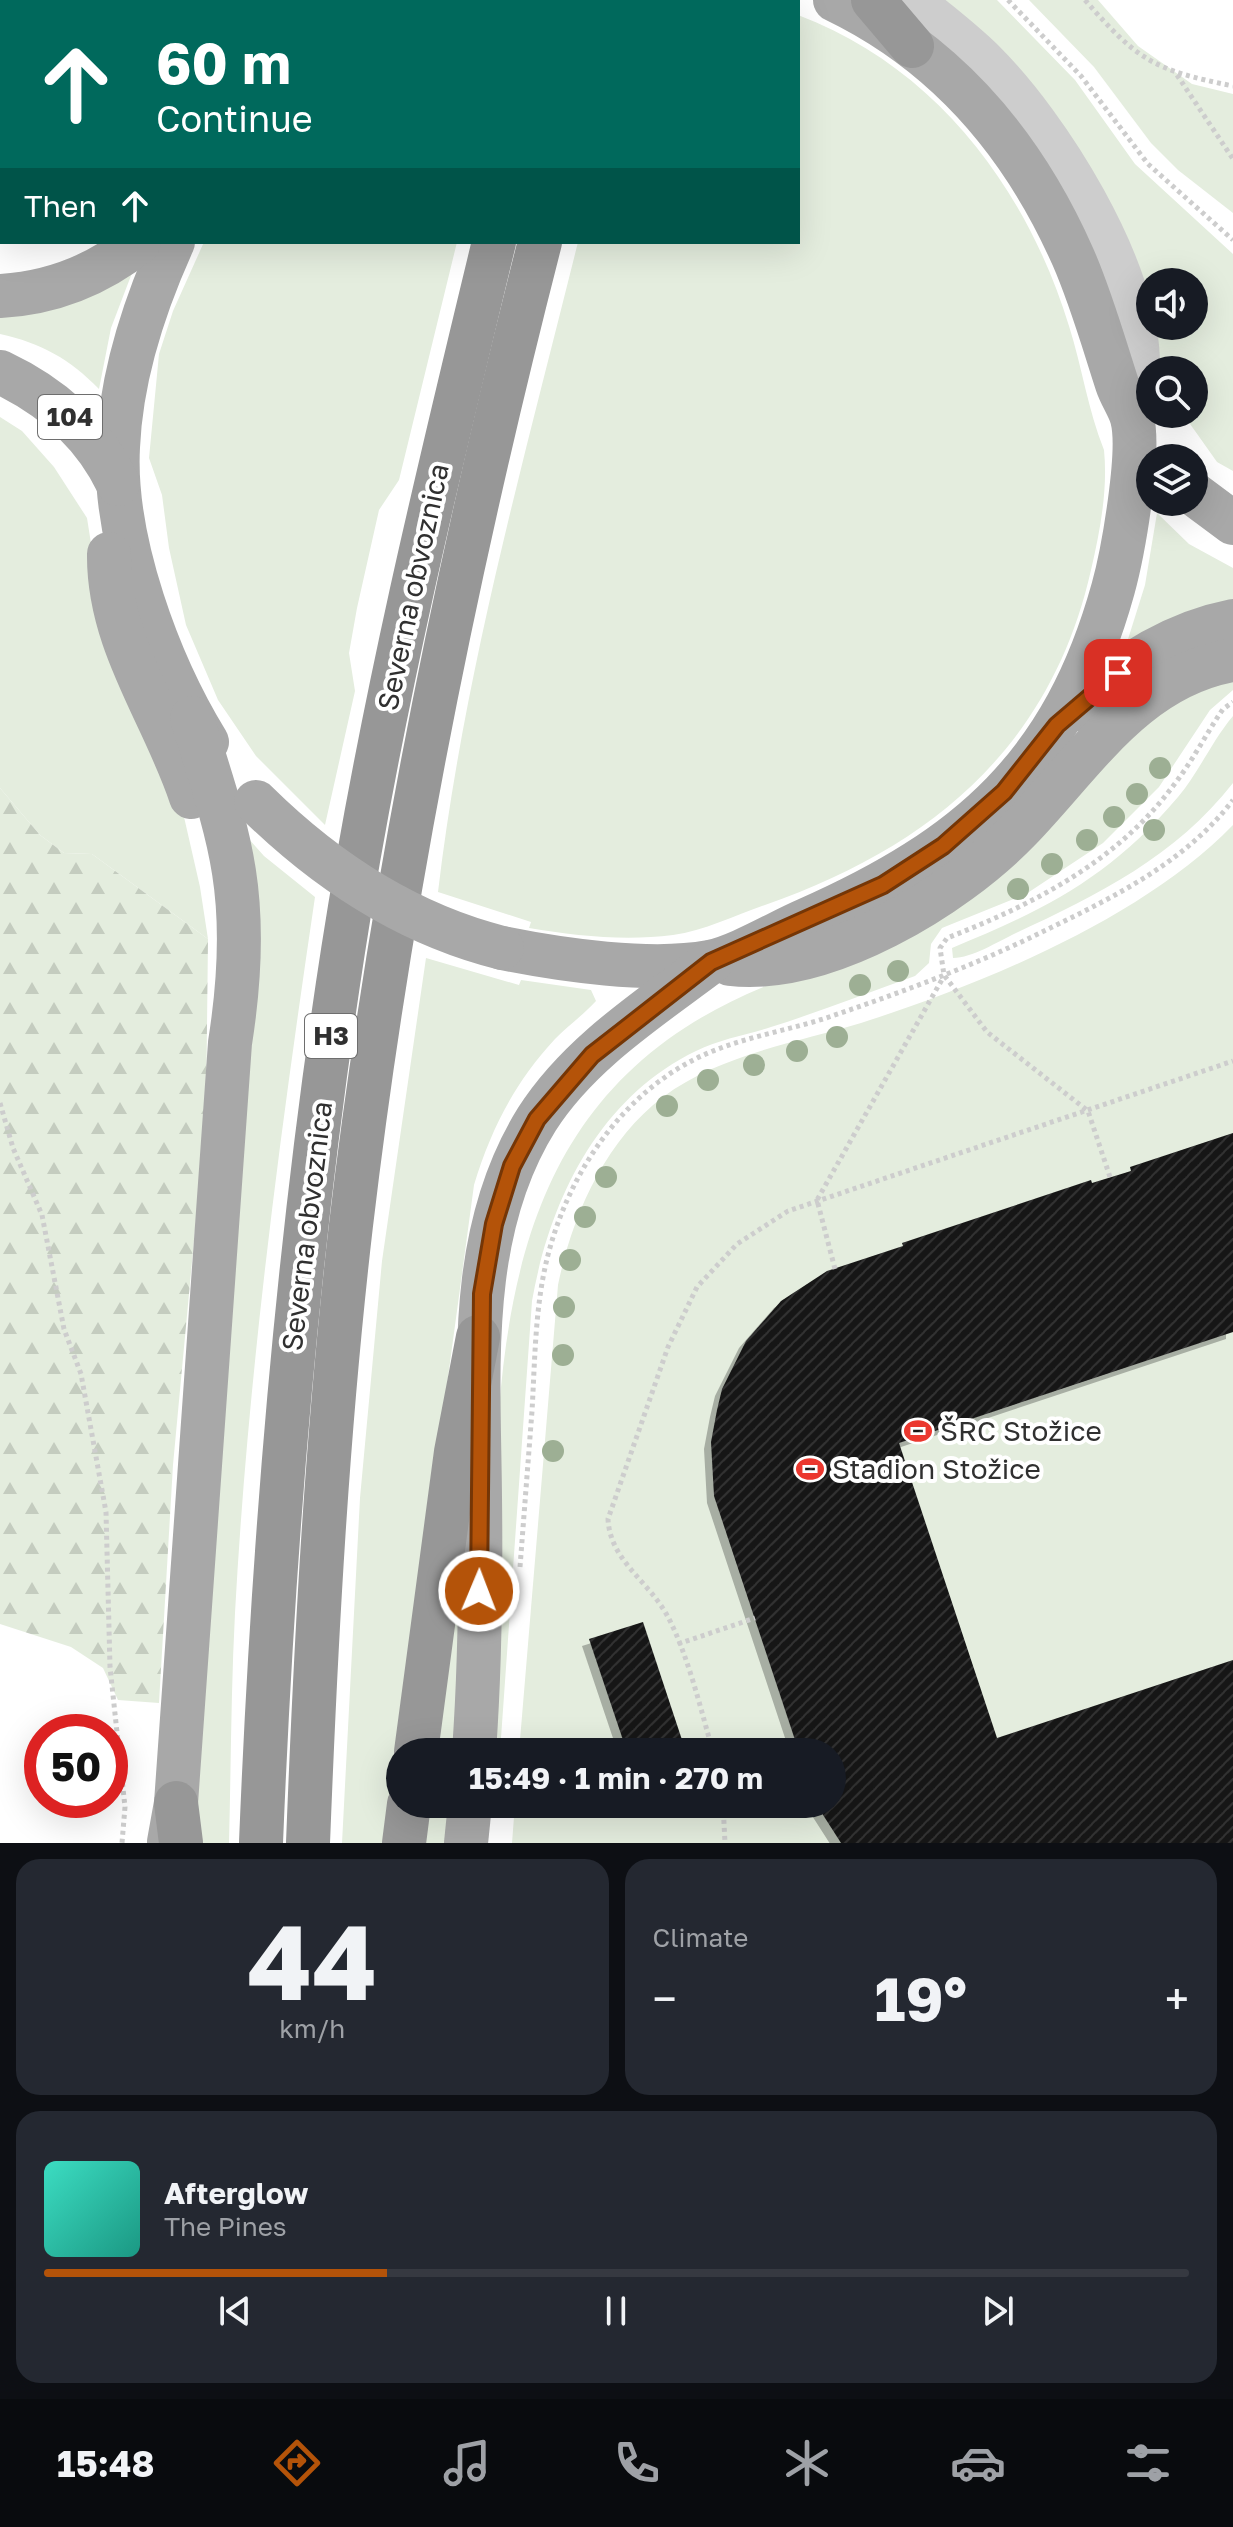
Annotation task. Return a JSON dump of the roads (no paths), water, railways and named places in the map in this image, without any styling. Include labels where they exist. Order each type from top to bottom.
[{"type":"highway","points":[[873,0],[912,46]]},
{"type":"highway","name":"Severna obvoznica","points":[[261,1843],[279,1499],[298,1284],[337,994],[401,636],[494,244]]},
{"type":"highway","name":"Severna obvoznica","points":[[308,1843],[323,1533],[351,1225],[376,1045],[417,797],[464,564],[540,244]]},
{"type":"highway","points":[[418,1738],[456,1452],[478,1337]]},
{"type":"highway","points":[[404,1843],[407,1818]]},
{"type":"main road","points":[[835,0],[912,46],[974,100],[1028,169],[1082,277],[1119,390],[1133,421],[1150,444]]},
{"type":"main road","points":[[0,270],[52,261],[90,244]]},
{"type":"main road","points":[[0,296],[43,290],[78,279],[136,244]]},
{"type":"main road","points":[[172,244],[141,326],[127,378],[119,436],[118,484],[109,532],[113,598],[130,657],[190,792],[207,848],[225,967],[230,1043]]},
{"type":"main road","name":"104","points":[[0,372],[39,393],[70,418],[105,457],[118,484]]},
{"type":"main road","points":[[1057,725],[1084,677],[1122,557],[1131,491],[1133,421]]},
{"type":"main road","points":[[118,484],[141,589],[192,718],[221,816],[236,884],[238,988],[230,1043],[175,1830]]},
{"type":"main road","points":[[1208,504],[1233,523]]},
{"type":"main road","points":[[474,1738],[480,1502],[478,1337],[494,1224],[512,1166],[537,1119],[592,1055],[711,962],[857,898],[910,869],[973,822],[1004,792],[1057,725],[1091,693],[1143,657],[1183,636],[1233,621]]},
{"type":"main road","points":[[192,718],[213,752],[256,802],[295,840],[364,890],[421,921],[502,948],[606,963],[771,965],[819,953],[893,922],[994,853],[1134,706],[1182,676],[1233,660]]},
{"type":"main road","points":[[466,1843],[469,1818]]},
{"type":"street","points":[[916,0],[964,39],[1003,78],[1043,128],[1081,190],[1112,255],[1133,318],[1141,358],[1133,421]]},
{"type":"place","name":"ŠRC Stožice","points":[[918,1431]]},
{"type":"place","name":"Stadion Stožice","points":[[810,1469]]}]
